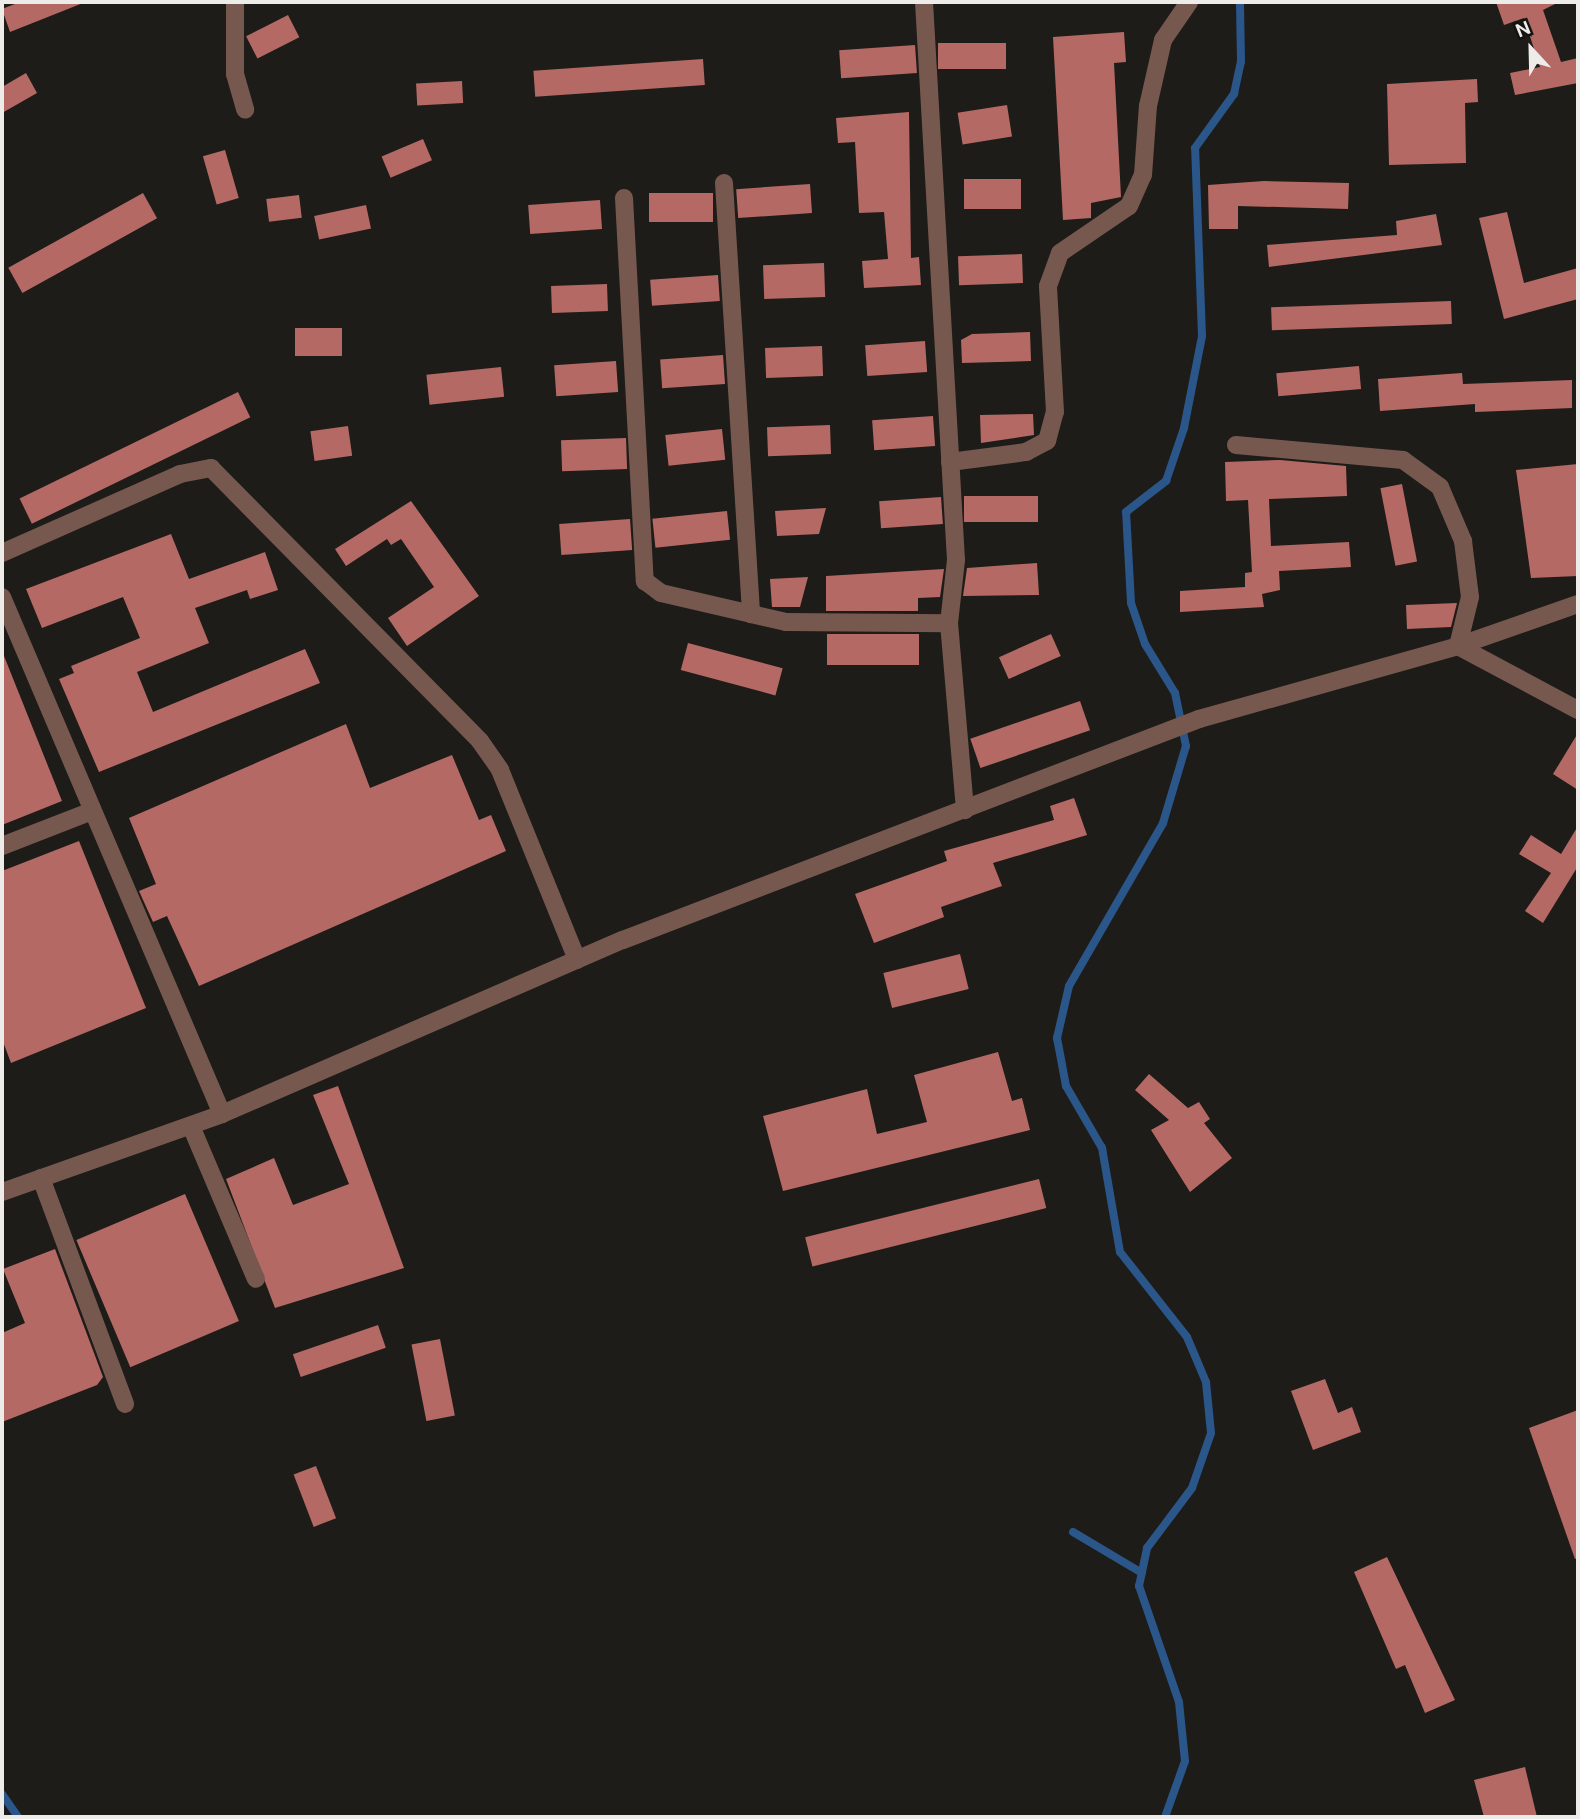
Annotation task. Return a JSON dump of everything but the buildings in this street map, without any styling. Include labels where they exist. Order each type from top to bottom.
[{"type":"street","points":[[235,2],[235,74],[244,110]]},
{"type":"street","points":[[923,2],[956,560],[949,623],[965,810]]},
{"type":"street","points":[[950,462],[1026,453],[1048,441],[1055,412],[1048,286],[1060,253],[1129,206],[1143,175],[1148,106],[1163,40],[1189,2]]},
{"type":"street","points":[[724,183],[751,614]]},
{"type":"street","points":[[624,198],[645,581],[661,593],[786,622],[949,623]]},
{"type":"street","points":[[1236,445],[1334,449],[1403,460],[1440,487],[1463,541],[1470,597],[1458,646]]},
{"type":"street","points":[[2,553],[180,474],[211,468],[480,741],[500,770],[577,960]]},
{"type":"street","points":[[2,597],[222,1114]]},
{"type":"street","points":[[2,1192],[222,1114],[623,940],[1199,719],[1458,646],[1578,604]]},
{"type":"street","points":[[1458,646],[1578,710]]},
{"type":"street","points":[[2,846],[92,811]]},
{"type":"street","points":[[191,1126],[256,1279]]},
{"type":"street","points":[[41,1178],[125,1405]]},
{"type":"waterway","points":[[1165,1817],[1185,1761],[1179,1702],[1139,1586],[1147,1548],[1192,1488],[1211,1433],[1206,1382],[1187,1337],[1120,1252],[1102,1148],[1066,1086],[1057,1038],[1069,986],[1163,823],[1186,746],[1175,693],[1145,644],[1131,603],[1126,512],[1166,481],[1184,428],[1202,336],[1195,148],[1234,94],[1241,62],[1240,2]]},
{"type":"waterway","points":[[1073,1532],[1142,1573]]},
{"type":"waterway","points":[[2,1794],[18,1817]]}]
